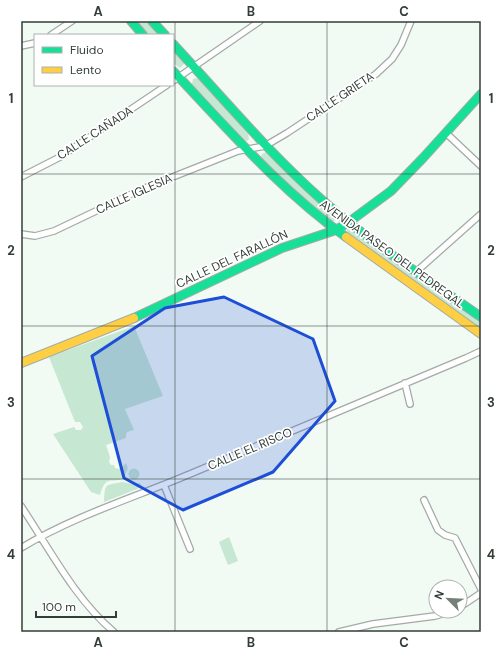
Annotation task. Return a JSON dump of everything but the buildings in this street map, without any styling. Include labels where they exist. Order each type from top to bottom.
[{"type":"main road","points":[[131,21],[142,34]]},
{"type":"main road","points":[[152,21],[164,34]]},
{"type":"main road","name":"AVENIDA PASEO DEL PEDREGAL","points":[[174,45],[265,146],[302,182],[350,222],[481,317]]},
{"type":"main road","name":"AVENIDA PASEO DEL PEDREGAL","points":[[175,76],[292,193],[336,230],[481,334]]},
{"type":"main road","name":"CALLE DEL FARALLÓN","points":[[21,363],[122,324],[282,248],[336,230],[350,222],[391,191],[481,95]]},
{"type":"street","points":[[52,34],[72,21]]},
{"type":"street","points":[[175,76],[193,66],[260,21]]},
{"type":"street","name":"CALLE GRIETA","points":[[248,150],[265,146],[287,133],[376,74],[392,59],[401,45],[411,21]]},
{"type":"street","points":[[21,46],[34,42]]},
{"type":"street","name":"CALLE CAÑADA","points":[[21,177],[60,157],[166,86]]},
{"type":"street","points":[[446,133],[481,166]]},
{"type":"street","name":"CALLE IGLESIA","points":[[21,234],[35,236],[54,231],[140,190],[238,151],[248,150]]},
{"type":"street","points":[[417,272],[481,214]]},
{"type":"street","name":"CALLE EL RISCO","points":[[21,548],[41,536],[93,511],[164,485],[481,351]]},
{"type":"street","points":[[405,384],[410,404]]},
{"type":"street","points":[[164,485],[190,549]]},
{"type":"street","points":[[424,500],[438,530],[445,535],[455,538],[481,589]]},
{"type":"street","points":[[21,506],[63,572],[85,602],[105,625],[114,632]]},
{"type":"street","points":[[468,602],[481,593]]},
{"type":"street","points":[[339,632],[373,624],[428,617]]},
{"type":"highlighted area","points":[[224,297],[313,339],[335,401],[273,472],[183,510],[124,478],[92,356],[165,308]]},
{"type":"green space","points":[[136,21],[148,21],[160,34],[147,34]]},
{"type":"green space","points":[[174,50],[185,63],[180,68],[174,64]]},
{"type":"green space","points":[[193,79],[199,79],[248,134],[249,139],[247,141],[244,140],[196,89],[192,84]]},
{"type":"green space","points":[[266,152],[334,214],[336,217],[334,221],[330,221],[297,193],[263,160],[261,157],[262,154]]},
{"type":"green space","points":[[348,227],[355,230],[481,322],[481,331],[346,233]]},
{"type":"green space","points":[[134,326],[163,396],[125,409],[134,430],[127,432],[126,438],[106,445],[110,457],[109,462],[111,465],[114,465],[115,468],[118,469],[126,463],[128,468],[123,479],[106,482],[100,495],[91,492],[53,434],[74,427],[76,430],[81,430],[83,427],[80,422],[75,422],[49,357]]},
{"type":"green space","points":[[132,469],[136,469],[138,470],[138,478],[132,479],[129,476],[129,472]]},
{"type":"green space","points":[[122,482],[133,484],[140,483],[142,487],[104,502],[107,486]]},
{"type":"green space","points":[[229,537],[238,561],[228,565],[219,542]]},
{"type":"traffic: fast","points":[[131,21],[142,34]]},
{"type":"traffic: fast","points":[[152,21],[164,34]]},
{"type":"traffic: fast","points":[[174,45],[264,144],[322,200],[380,246],[481,317]]},
{"type":"traffic: fast","points":[[174,72],[277,180],[299,200],[346,237]]},
{"type":"traffic: fast","points":[[134,318],[282,248],[336,230],[349,222],[391,191],[481,94]]},
{"type":"traffic: slow","points":[[346,237],[481,334]]},
{"type":"traffic: slow","points":[[21,363],[134,318]]}]
